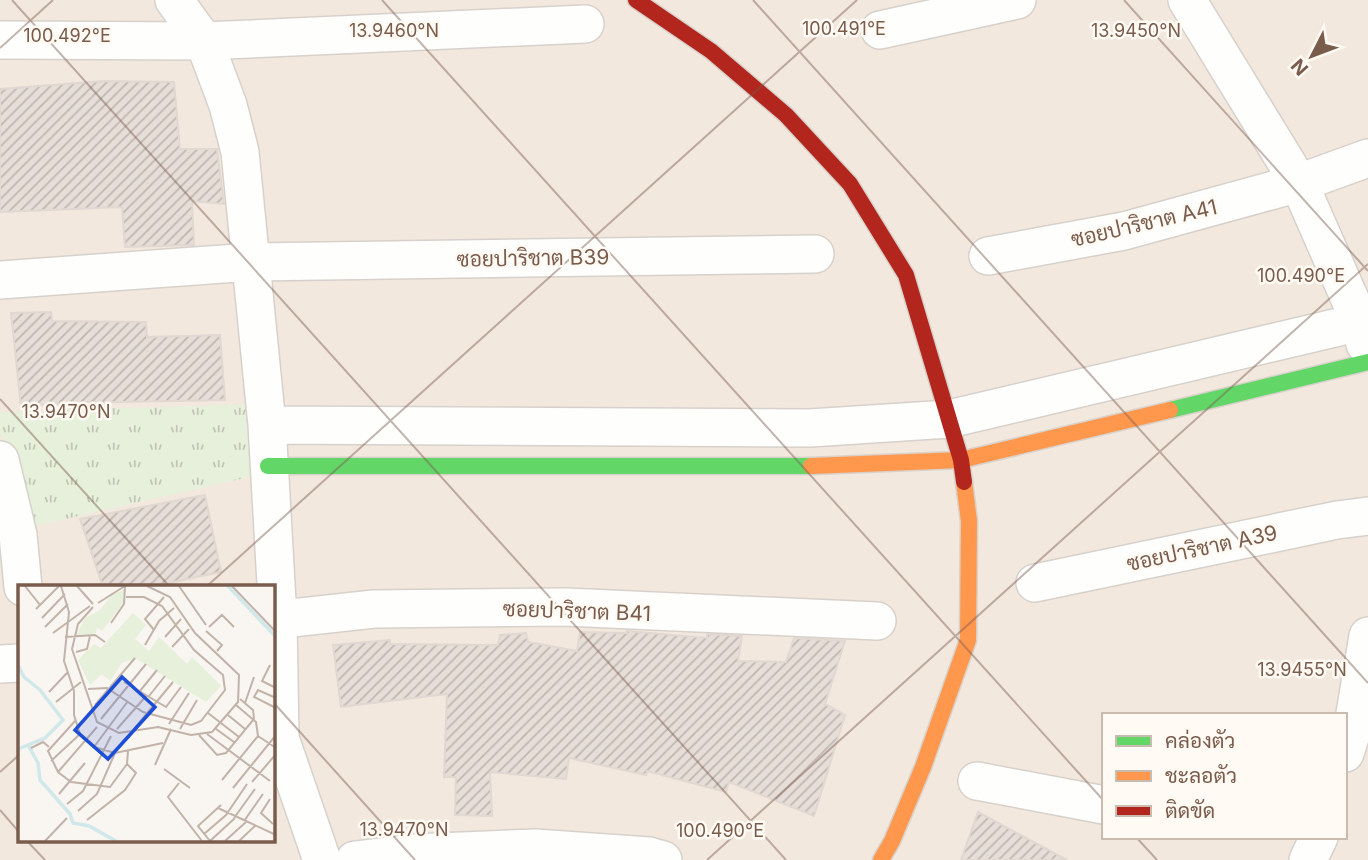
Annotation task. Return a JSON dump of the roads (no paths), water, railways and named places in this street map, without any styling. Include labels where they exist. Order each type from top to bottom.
[{"type":"street","points":[[174,0],[204,41],[228,105],[240,152],[267,425],[274,585]]},
{"type":"street","points":[[635,0],[711,51],[786,115],[850,184],[906,275],[961,460],[969,521],[968,640],[923,766],[892,841],[881,860]]},
{"type":"street","points":[[880,30],[1017,0]]},
{"type":"street","points":[[267,425],[810,428],[949,419],[1364,339],[1299,183],[1187,0]]},
{"type":"street","points":[[0,40],[204,41],[585,24]]},
{"type":"street","name":"ซอยปาริชาต A41","points":[[988,256],[1124,231],[1299,183],[1368,158]]},
{"type":"street","name":"ซอยปาริชาต B39","points":[[0,280],[251,262],[815,254]]},
{"type":"street","points":[[268,466],[855,466],[961,460],[1368,362]]},
{"type":"street","points":[[0,460],[18,535],[23,585]]},
{"type":"street","name":"ซอยปาริชาต A39","points":[[1035,583],[1337,520],[1368,516]]},
{"type":"street","points":[[275,601],[280,738],[323,860]]},
{"type":"street","name":"ซอยปาริชาต B41","points":[[276,620],[374,610],[566,607],[877,621]]},
{"type":"street","points":[[1355,740],[1368,636]]},
{"type":"street","points":[[0,664],[18,663]]},
{"type":"street","points":[[977,781],[1102,805]]},
{"type":"street","points":[[1308,860],[1318,839]]},
{"type":"street","points":[[355,860],[414,853],[535,848],[649,856],[663,860]]}]
